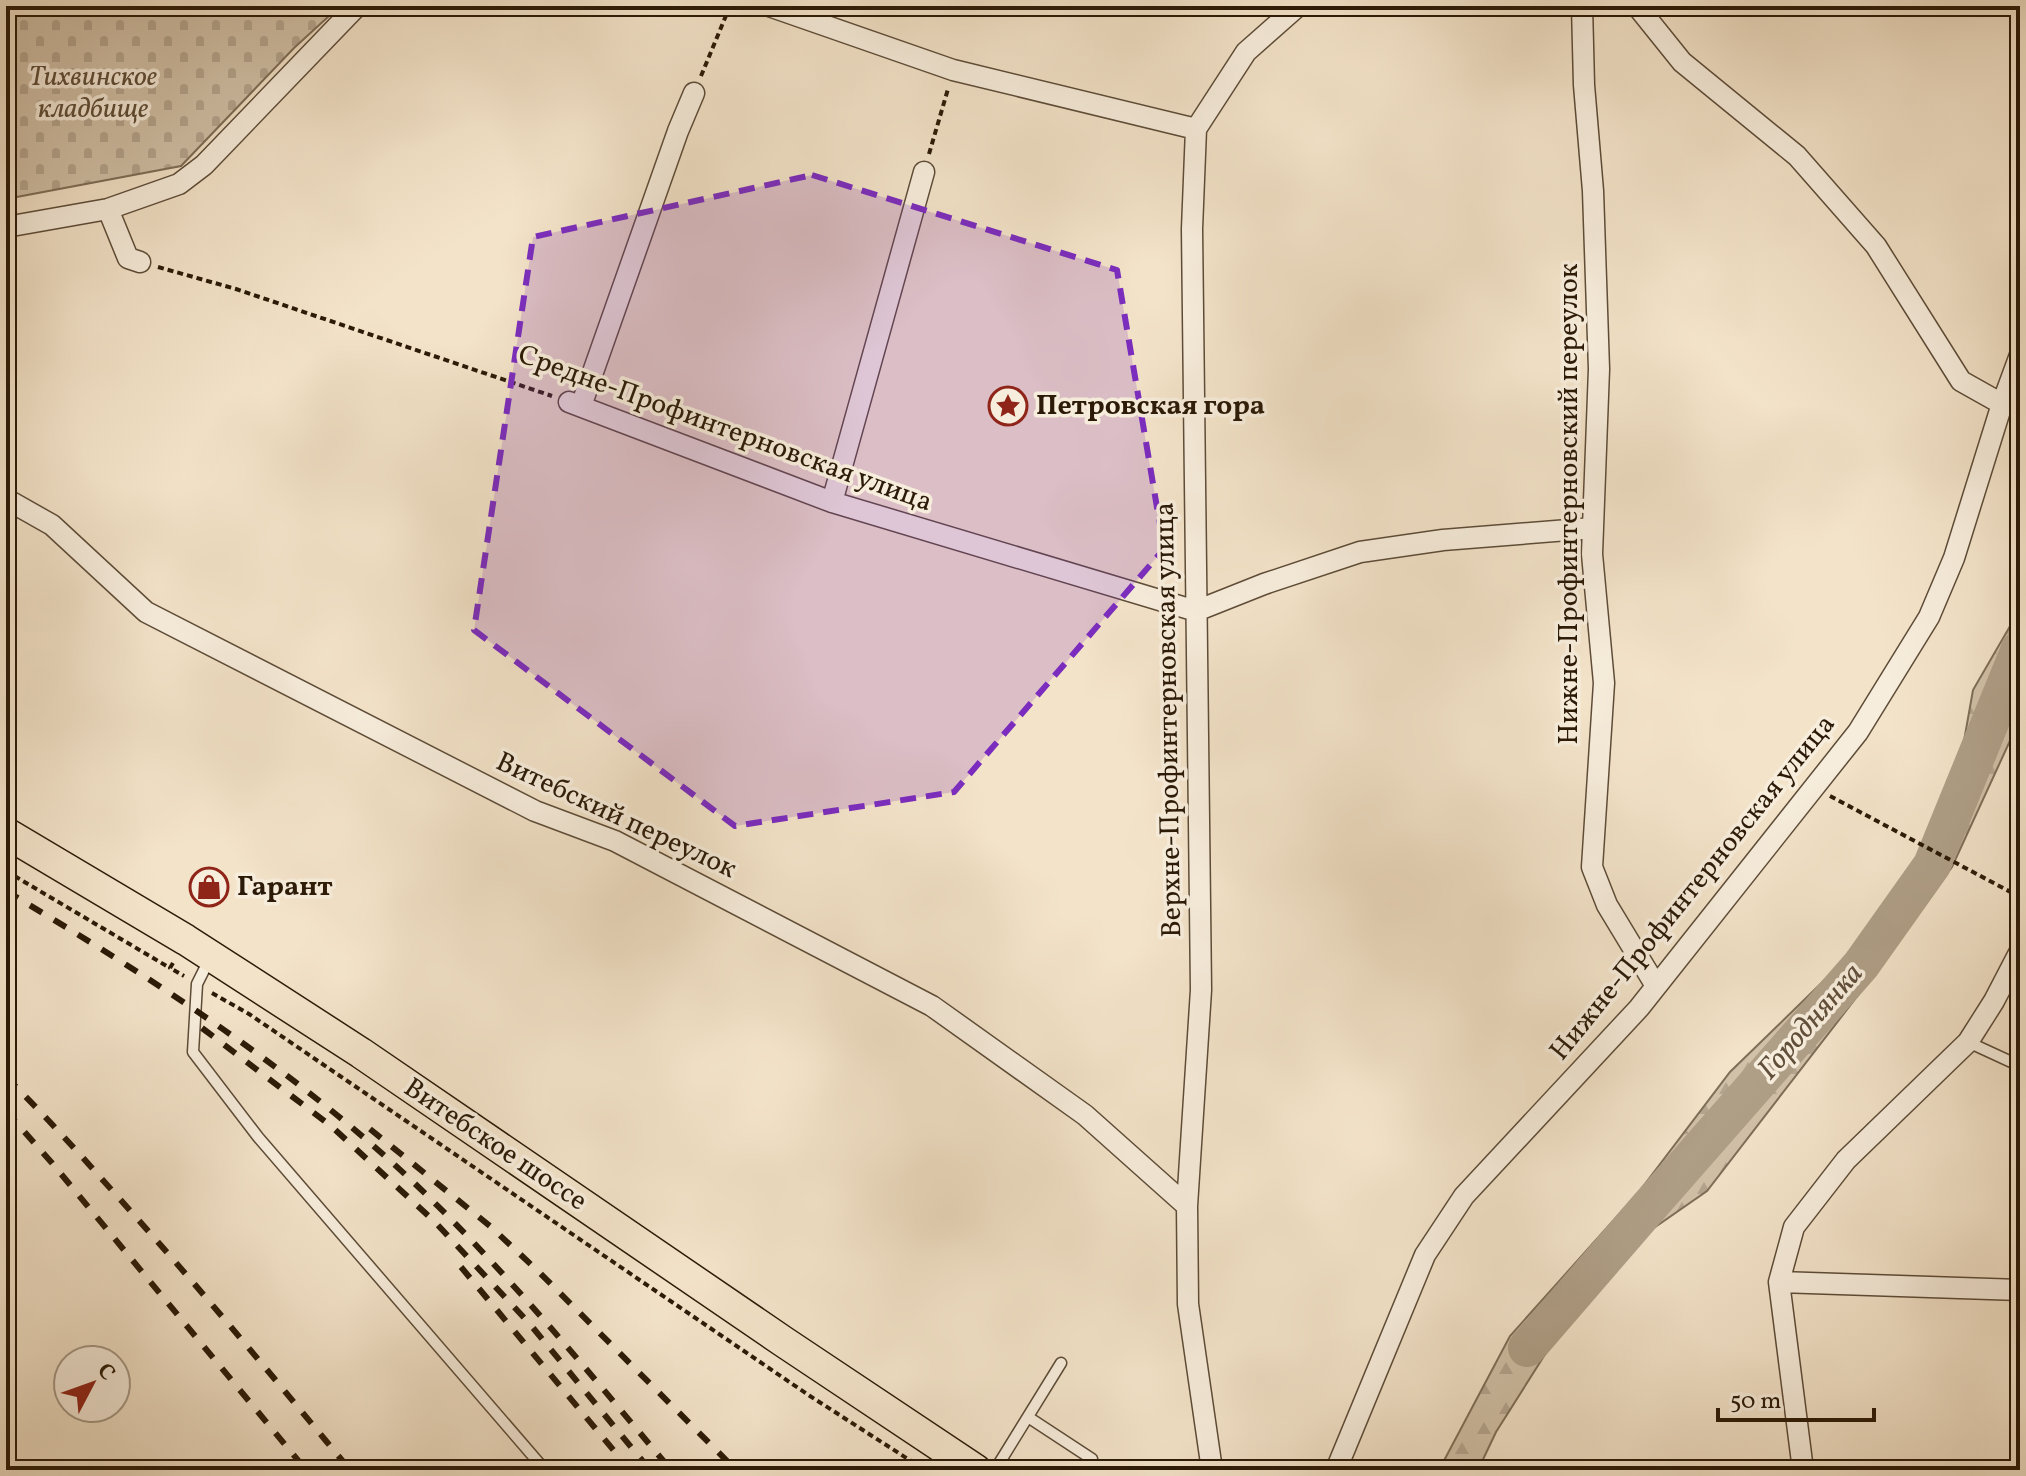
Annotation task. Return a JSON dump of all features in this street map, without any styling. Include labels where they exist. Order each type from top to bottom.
[{"type":"main road","name":"Витебское шоссе","points":[[6,833],[210,956],[361,1053],[976,1470]]},
{"type":"street","points":[[6,227],[108,209],[179,184],[204,165],[357,6]]},
{"type":"street","points":[[769,6],[953,70],[1196,129],[1246,52],[1298,6]]},
{"type":"street","name":"Нижне-Профинтерновский переулок","points":[[1582,6],[1599,369],[1592,554],[1604,683],[1592,867],[1607,905],[1656,986]]},
{"type":"street","points":[[1637,6],[1682,62],[1797,156],[1876,246],[1961,381],[2002,404]]},
{"type":"street","points":[[575,404],[694,93]]},
{"type":"street","name":"Верхне-Профинтерновская улица","points":[[1196,129],[1192,229],[1201,990],[1187,1206],[1188,1304],[1212,1470]]},
{"type":"street","points":[[832,502],[924,172]]},
{"type":"street","points":[[108,209],[128,258],[140,262]]},
{"type":"street","name":"Нижне-Профинтерновская улица","points":[[1336,1470],[1425,1255],[1464,1196],[1639,1008],[1858,732],[1929,617],[1954,558],[2020,355]]},
{"type":"street","name":"Средне-Профинтерновская улица","points":[[575,404],[832,502],[1196,611]]},
{"type":"street","name":"Витебский переулок","points":[[6,499],[52,525],[146,612],[535,811],[615,841],[932,1006],[1085,1115],[1187,1206]]},
{"type":"street","points":[[1196,611],[1360,552],[1443,540],[1593,528]]},
{"type":"street","points":[[1803,1470],[1779,1282],[1794,1227],[1846,1160],[1968,1042],[2020,951]]},
{"type":"street","points":[[1779,1282],[2020,1290]]},
{"type":"lane","points":[[210,956],[197,984],[193,1052],[258,1137],[545,1470]]},
{"type":"lane","points":[[1968,1042],[2020,1066]]},
{"type":"lane","points":[[995,1470],[1061,1363]]},
{"type":"lane","points":[[1028,1417],[1092,1459]]},
{"type":"path","points":[[694,93],[730,6]]},
{"type":"path","points":[[924,172],[953,70]]},
{"type":"path","name":"Средне-Профинтерновская улица","points":[[140,262],[236,289],[575,404]]},
{"type":"path","points":[[1814,787],[2020,897]]},
{"type":"path","points":[[6,871],[249,1014],[810,1396],[925,1470]]},
{"type":"highlighted area","points":[[812,175],[1117,270],[1164,549],[954,792],[735,826],[474,630],[533,237]]},
{"type":"green space","name":"Тихвинское кладбище","points":[[6,6],[340,6],[294,48],[181,166],[6,199]]},
{"type":"green space","points":[[2020,609],[2020,719],[1952,867],[1859,994],[1707,1191],[1638,1239],[1563,1326],[1496,1432],[1478,1470],[1439,1470],[1510,1336],[1638,1193],[1730,1072],[1877,929],[1956,786],[1973,690]]},
{"type":"waterway","name":"Городнянка","points":[[1527,1348],[1861,965],[1932,865],[2020,649]]},
{"type":"railway","points":[[6,891],[215,1024],[315,1097],[363,1137],[409,1178],[478,1248],[544,1320],[671,1470]]},
{"type":"railway","points":[[202,1028],[331,1126],[434,1221],[529,1323],[650,1470]]},
{"type":"railway","points":[[6,1077],[162,1246],[350,1470]]},
{"type":"railway","points":[[6,1111],[306,1470]]},
{"type":"railway","points":[[370,1129],[490,1226],[736,1470]]},
{"type":"railway","points":[[461,1267],[630,1470]]},
{"type":"place","name":"Петровская гора","points":[[1008,406]]},
{"type":"place","name":"Гарант","points":[[209,887]]}]
